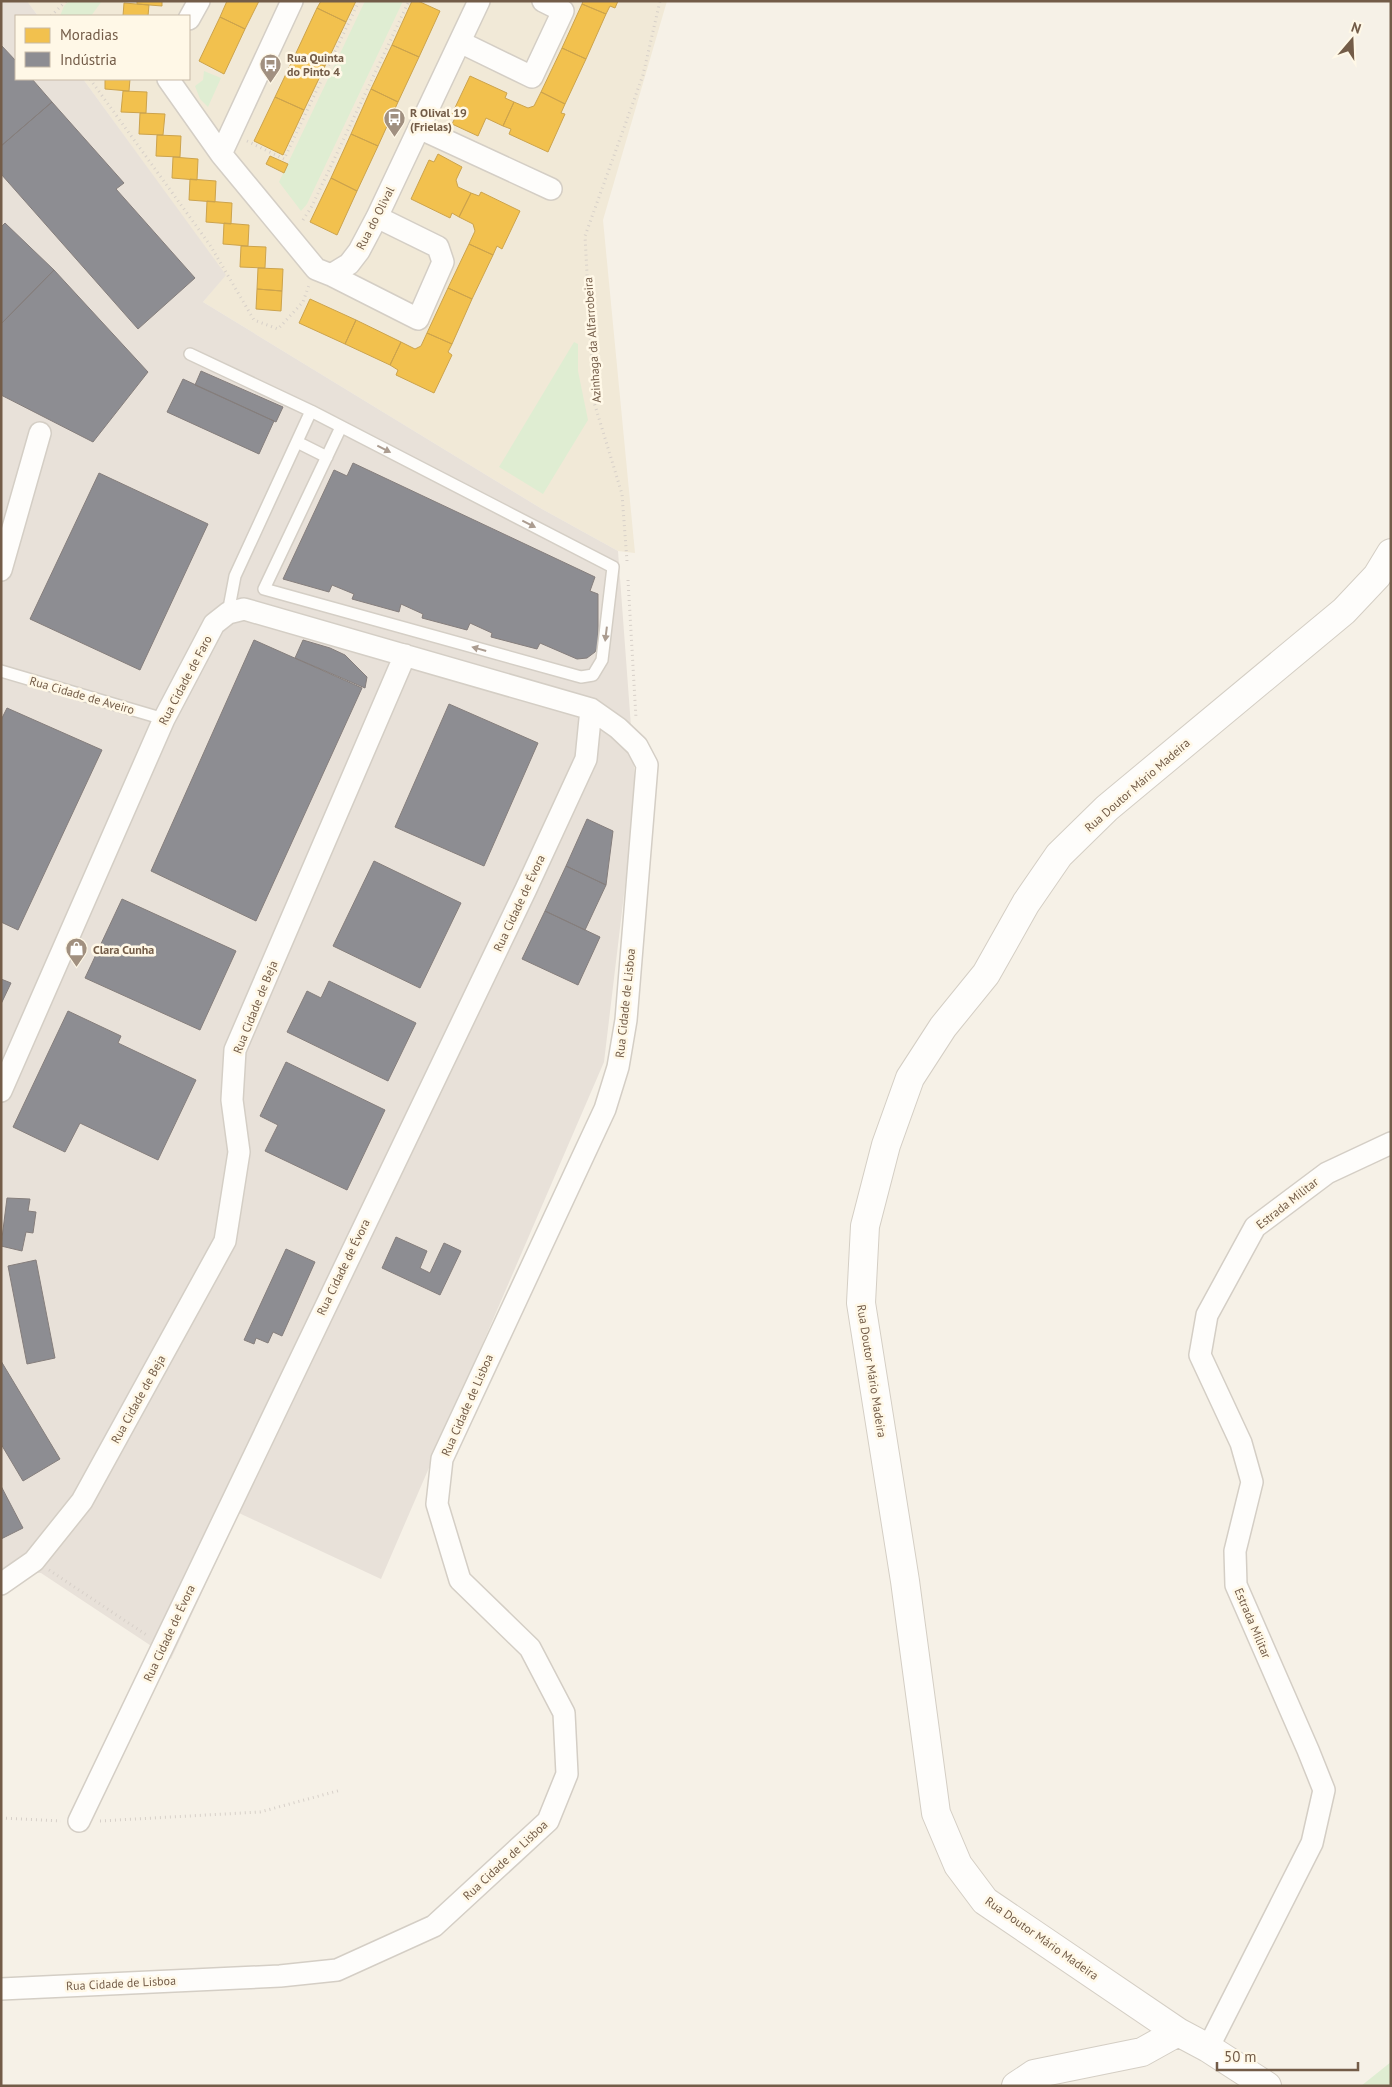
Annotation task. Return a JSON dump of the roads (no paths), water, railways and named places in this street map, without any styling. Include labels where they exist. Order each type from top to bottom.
[{"type":"main road","name":"Rua Doutor Mário Madeira","points":[[1267,2086],[1208,2048],[1178,2032],[985,1901],[958,1865],[936,1813],[905,1581],[861,1303],[866,1226],[886,1145],[910,1078],[943,1027],[986,974],[1026,903],[1059,856],[1108,808],[1344,611],[1377,576],[1391,553]]},
{"type":"main road","points":[[1016,2086],[1034,2074],[1142,2052],[1178,2032]]},
{"type":"street","points":[[190,16],[199,1]]},
{"type":"street","points":[[221,154],[292,1]]},
{"type":"street","name":"Rua do Olival","points":[[323,272],[349,264],[358,251],[377,217],[479,1]]},
{"type":"street","points":[[460,42],[532,77],[563,11],[543,1]]},
{"type":"street","points":[[169,80],[221,154],[323,272],[418,319],[443,262],[438,247],[377,217]]},
{"type":"street","points":[[419,128],[551,189]]},
{"type":"street","points":[[1,570],[40,433]]},
{"type":"street","points":[[228,612],[244,609],[590,709]]},
{"type":"street","name":"Rua Cidade de Faro","points":[[1,1090],[164,719],[214,624],[228,612]]},
{"type":"street","name":"Rua Cidade de Beja","points":[[1,1584],[34,1560],[82,1501],[225,1241],[239,1152],[232,1100],[235,1050],[405,655]]},
{"type":"street","name":"Rua Cidade de Lisboa","points":[[1,1989],[280,1976],[337,1970],[434,1926],[548,1820],[567,1774],[564,1713],[530,1648],[460,1580],[437,1504],[442,1459],[605,1109],[618,1067],[626,1020],[647,765],[638,746],[618,728],[590,709]]},
{"type":"street","name":"Rua Cidade de Évora","points":[[79,1821],[526,889],[586,758],[590,709]]},
{"type":"street","name":"Estrada Militar","points":[[1208,2048],[1312,1842],[1324,1790],[1236,1585],[1235,1551],[1252,1482],[1240,1443],[1200,1355],[1207,1315],[1255,1227],[1327,1172],[1391,1143]]},
{"type":"lane","points":[[190,354],[311,411],[614,568],[602,660],[593,676],[581,677],[264,589],[341,427]]},
{"type":"lane","points":[[228,612],[235,576],[311,411]]},
{"type":"lane","points":[[297,442],[327,457]]},
{"type":"lane","name":"Rua Cidade de Aveiro","points":[[1,672],[164,719]]},
{"type":"place","name":"Rua Quinta do Pinto 4","points":[[271,83]]},
{"type":"place","name":"R Olival 19 (Frielas)","points":[[394,138]]},
{"type":"place","name":"Clara Cunha","points":[[77,968]]}]
